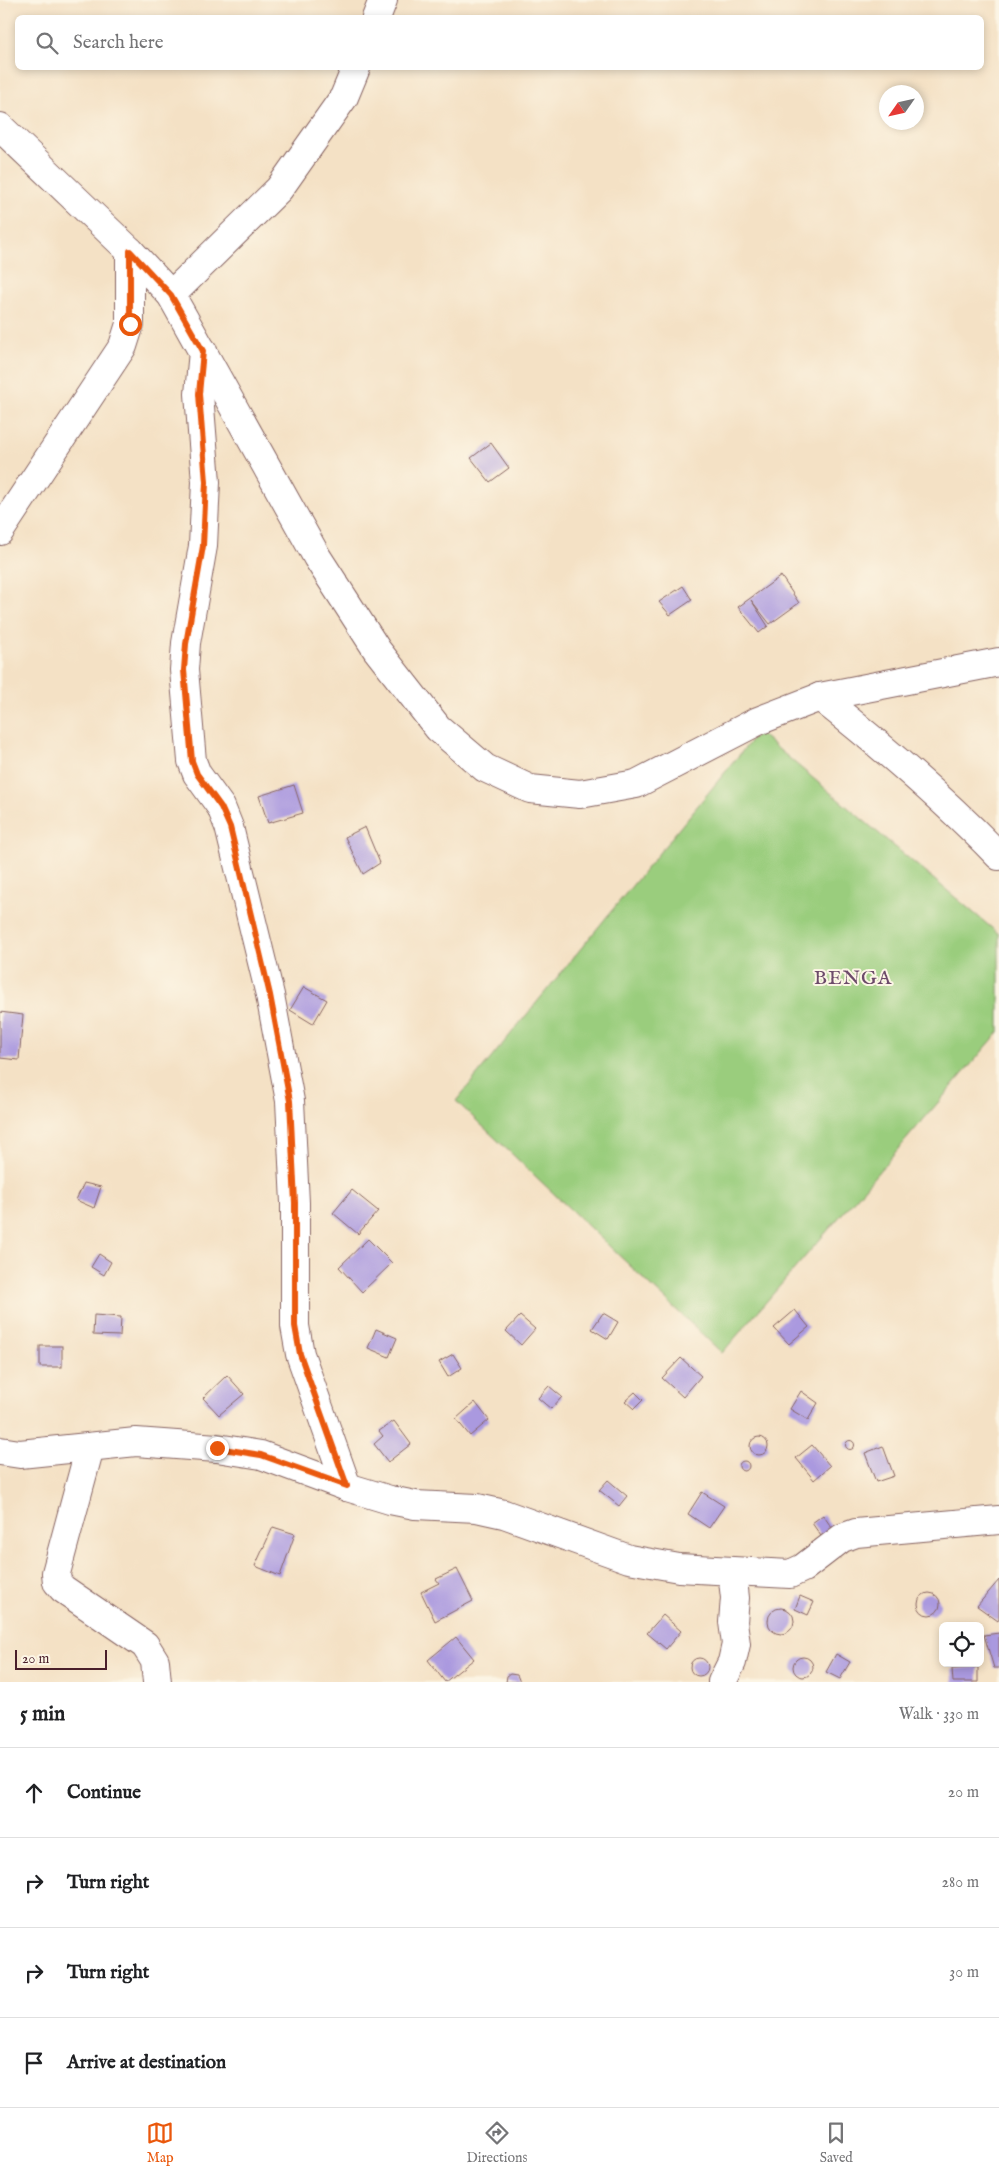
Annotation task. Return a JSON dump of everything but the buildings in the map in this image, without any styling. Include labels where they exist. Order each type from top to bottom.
[{"type":"street","points":[[377,15],[383,0]]},
{"type":"street","points":[[171,295],[279,189],[344,97],[355,70]]},
{"type":"street","points":[[0,127],[130,251],[171,295],[317,557],[376,650],[438,728],[485,768],[530,789],[580,794],[636,784],[758,721],[820,697],[999,662]]},
{"type":"street","points":[[0,530],[123,346],[130,324],[130,251]]},
{"type":"street","points":[[203,351],[199,394],[206,482],[203,546],[186,644],[184,670],[192,761],[197,774],[221,807],[230,827],[270,995],[290,1101],[295,1203],[295,1326],[300,1354],[347,1486]]},
{"type":"street","points":[[820,697],[886,750],[930,789],[960,816],[999,856]]},
{"type":"street","points":[[0,1451],[20,1454],[136,1442],[217,1448],[261,1455],[347,1486],[415,1505],[477,1508],[504,1514],[629,1559],[679,1568],[732,1572],[790,1574],[803,1568],[842,1538],[856,1534],[999,1520]]},
{"type":"street","points":[[90,1447],[56,1573],[56,1582],[63,1590],[146,1644],[155,1661],[157,1682]]},
{"type":"street","points":[[722,1682],[732,1662],[736,1644],[733,1622],[735,1598],[732,1572]]},
{"type":"green space","points":[[758,732],[999,934],[999,1032],[722,1353],[456,1101]]},
{"type":"district","name":"BENGA","points":[[853,977]]},
{"type":"route","points":[[130,324],[130,251],[171,295],[203,351],[199,394],[206,482],[203,546],[186,644],[184,670],[192,761],[197,774],[221,807],[230,827],[270,995],[290,1101],[295,1203],[295,1326],[300,1354],[347,1486],[261,1455],[217,1448]]}]
